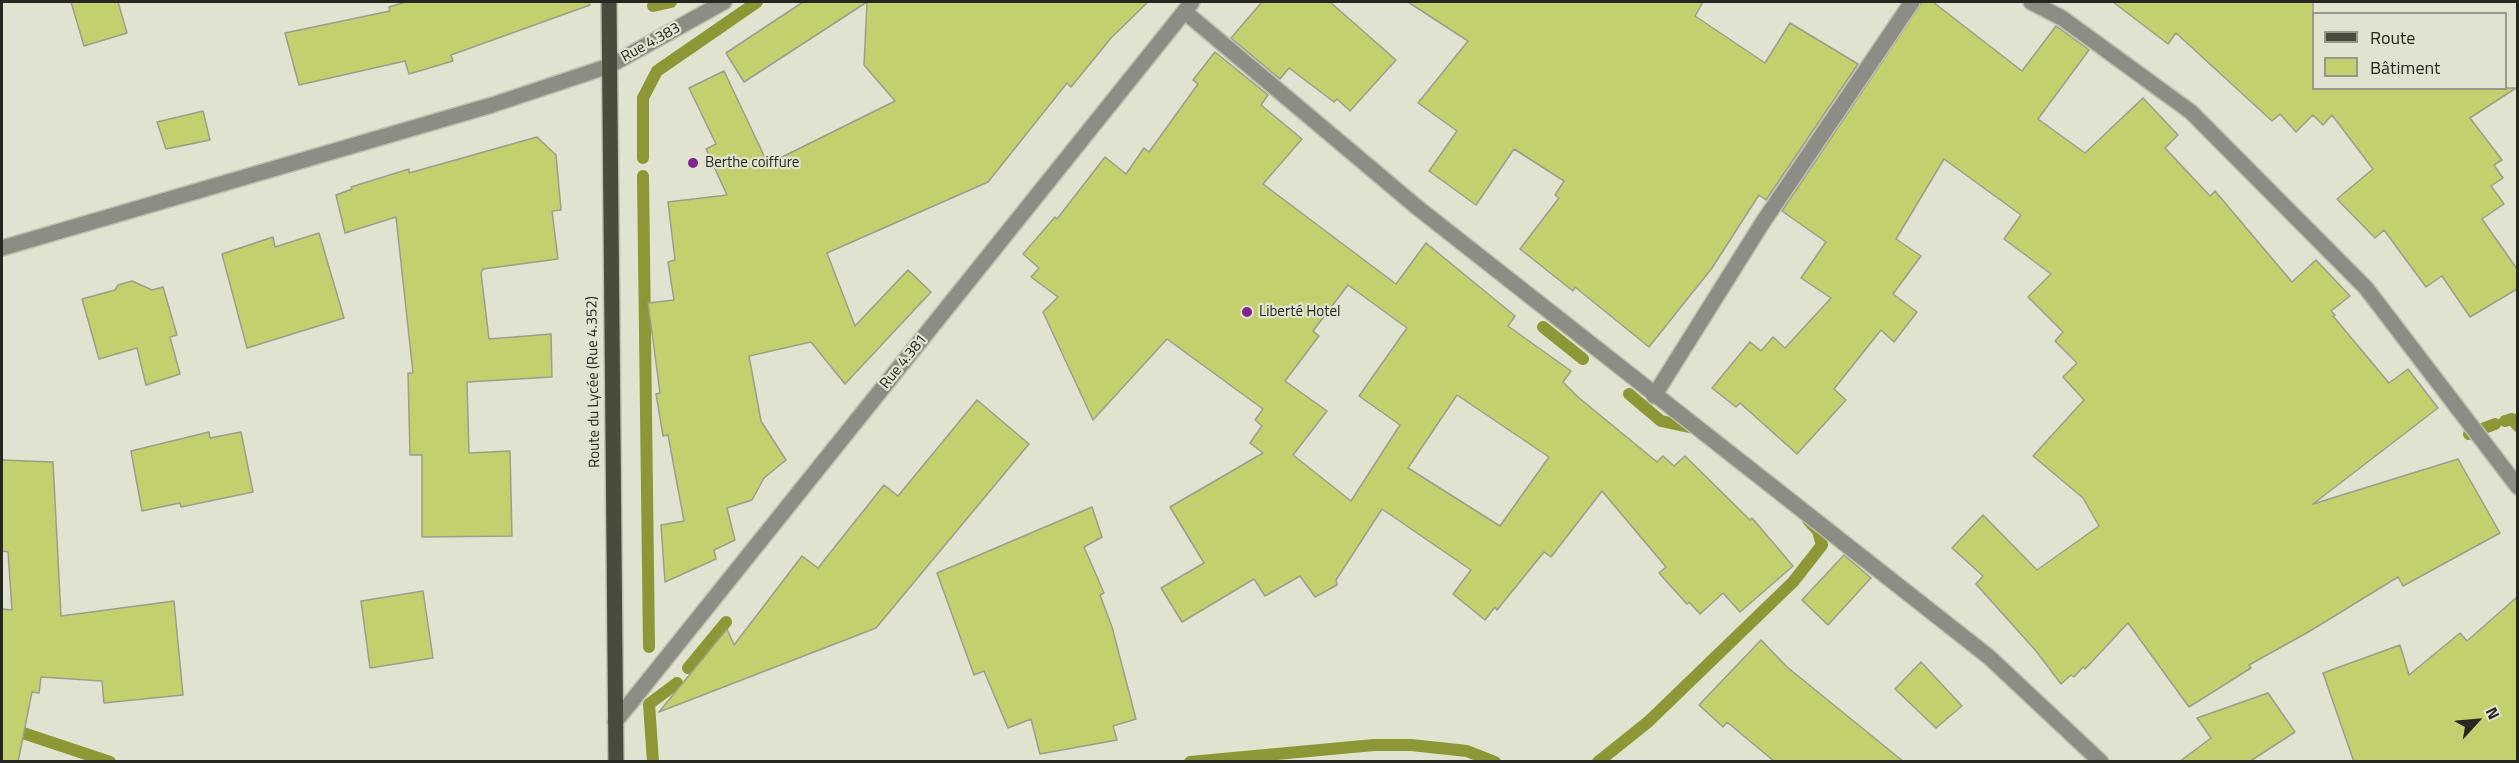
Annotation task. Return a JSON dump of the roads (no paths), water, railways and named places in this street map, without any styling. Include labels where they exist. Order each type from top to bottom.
[{"type":"main road","name":"Route du Lycée (Rue 4.352)","points":[[609,2],[616,762]]},
{"type":"street","name":"Rue 4.383","points":[[2,248],[492,105],[609,66],[724,2]]},
{"type":"street","points":[[1654,396],[1762,222],[1912,2]]},
{"type":"street","points":[[2031,2],[2062,18],[2191,112],[2366,288],[2517,487]]},
{"type":"street","points":[[1188,7],[1418,208],[1654,396],[1989,657],[2101,762]]},
{"type":"street","name":"Rue 4.381","points":[[615,722],[1188,7]]},
{"type":"waterway","points":[[653,6],[671,2]]},
{"type":"waterway","points":[[643,158],[643,98],[657,71],[757,2]]},
{"type":"waterway","points":[[643,176],[649,647]]},
{"type":"waterway","points":[[1543,327],[1583,359]]},
{"type":"waterway","points":[[1629,394],[1661,421],[1698,429]]},
{"type":"waterway","points":[[2505,421],[2512,419],[2518,426]]},
{"type":"waterway","points":[[2469,434],[2495,424]]},
{"type":"waterway","points":[[1598,762],[1648,722],[1793,582],[1822,545],[1818,531],[1808,520]]},
{"type":"waterway","points":[[688,668],[726,622]]},
{"type":"waterway","points":[[653,762],[649,704],[677,683]]},
{"type":"waterway","points":[[2,726],[110,762]]},
{"type":"waterway","points":[[1190,762],[1374,745],[1411,745],[1467,751],[1495,762]]},
{"type":"place","name":"Berthe coiffure","points":[[693,163]]},
{"type":"place","name":"Liberté Hotel","points":[[1247,312]]}]
